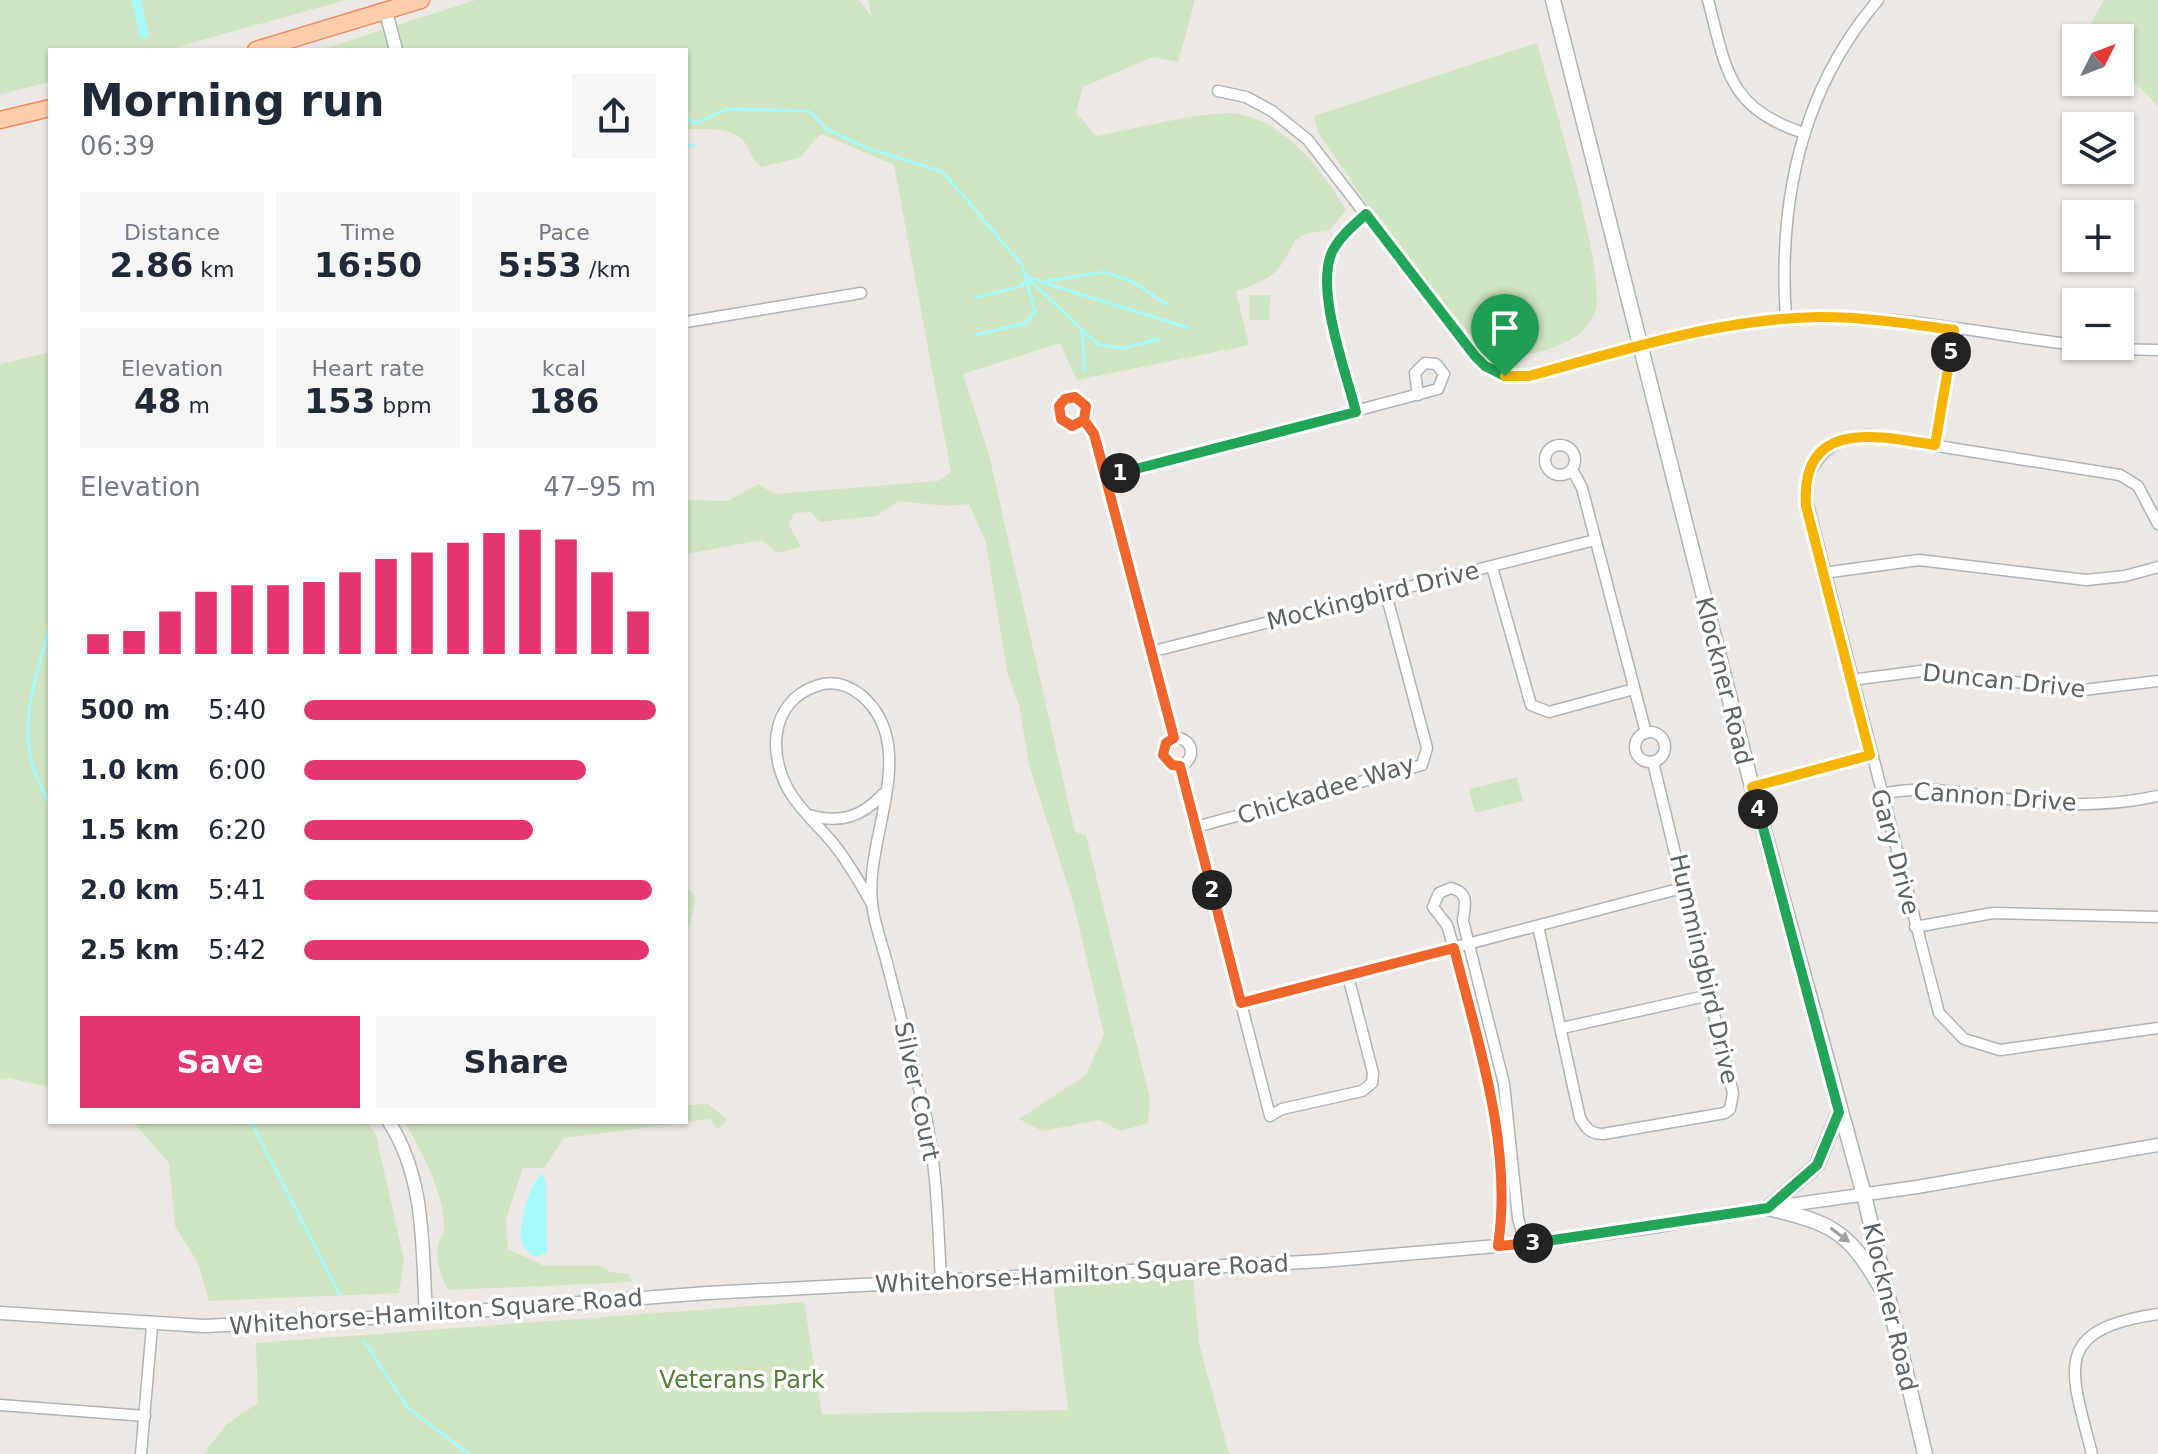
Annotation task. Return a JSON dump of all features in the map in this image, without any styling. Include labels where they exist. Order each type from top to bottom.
[{"type":"main road","points":[[263,48],[421,0]]},
{"type":"main road","name":"Klockner Road","points":[[1553,0],[1638,347],[1752,787],[1864,1195],[1925,1454]]},
{"type":"main road","points":[[0,120],[48,108]]},
{"type":"main road","points":[[1768,1208],[1817,1165],[1839,1112]]},
{"type":"main road","points":[[1768,1208],[1824,1222],[1861,1253],[1888,1300]]},
{"type":"street","points":[[1708,0],[1727,71],[1739,95],[1758,114],[1804,133]]},
{"type":"street","points":[[1786,319],[1783,251],[1786,215],[1804,133],[1827,76],[1878,0]]},
{"type":"street","points":[[386,12],[395,48]]},
{"type":"street","points":[[1218,91],[1246,97],[1296,128],[1475,356],[1494,372],[1529,376],[1717,328],[1786,319],[1862,318],[2082,347],[2158,350]]},
{"type":"street","points":[[1356,412],[1330,305],[1326,275],[1338,242],[1366,214]]},
{"type":"street","points":[[688,322],[861,293]]},
{"type":"street","points":[[1935,445],[1954,330]]},
{"type":"street","points":[[1107,480],[1120,473],[1418,395]]},
{"type":"street","points":[[1084,420],[1094,434],[1174,738]]},
{"type":"street","name":"Gary Drive","points":[[2158,524],[2145,494],[2120,475],[1856,435],[1834,443],[1817,459],[1805,493],[1823,573],[1939,1013],[1954,1031],[1976,1045],[2013,1049],[2158,1028]]},
{"type":"street","name":"Hummingbird Drive","points":[[1572,469],[1582,488],[1646,733]]},
{"type":"street","name":"Mockingbird Drive","points":[[1150,652],[1595,540]]},
{"type":"street","points":[[1823,573],[1919,560],[2086,580],[2158,567]]},
{"type":"street","points":[[1492,567],[1531,705],[1549,712],[1634,689]]},
{"type":"street","name":"Chickadee Way","points":[[1196,827],[1422,765],[1427,748],[1389,605],[1382,593]]},
{"type":"street","name":"Duncan Drive","points":[[1851,680],[1921,671],[2083,690],[2158,681]]},
{"type":"street","name":"Silver Court","points":[[872,904],[844,858],[790,791],[776,735],[779,718],[789,701],[818,685],[842,684],[870,704],[882,726],[889,755],[889,779],[875,849],[872,904],[931,1144],[941,1282]]},
{"type":"street","name":"Hummingbird Drive","points":[[1646,733],[1660,735],[1665,743],[1662,757],[1653,762],[1643,760],[1636,748],[1638,739],[1646,733]]},
{"type":"street","points":[[1174,738],[1186,741],[1191,749],[1190,758],[1180,766],[1172,765],[1163,755],[1166,743],[1174,738]]},
{"type":"street","points":[[1752,787],[1870,755]]},
{"type":"street","name":"Hummingbird Drive","points":[[1538,926],[1580,1118],[1593,1134],[1725,1113],[1730,1109],[1733,1093],[1686,887],[1653,762]]},
{"type":"street","points":[[1180,766],[1270,1116],[1282,1109],[1362,1091],[1372,1083],[1373,1073],[1348,976]]},
{"type":"street","name":"Cannon Drive","points":[[1880,794],[1927,787],[2018,801],[2087,804],[2158,796]]},
{"type":"street","points":[[809,815],[832,820],[855,817],[885,793]]},
{"type":"street","points":[[1241,1003],[1686,887]]},
{"type":"street","points":[[1498,1246],[1502,1219],[1500,1180],[1486,1072],[1447,925],[1433,907],[1434,899],[1445,889],[1457,889],[1466,901],[1463,921],[1504,1084],[1518,1218],[1525,1244]]},
{"type":"street","points":[[1915,927],[1993,913],[2158,917]]},
{"type":"street","points":[[1562,1028],[1710,995]]},
{"type":"street","points":[[390,1124],[403,1148],[416,1188],[426,1315]]},
{"type":"street","points":[[1496,1142],[1512,1140]]},
{"type":"street","name":"Whitehorse-Hamilton Square Road","points":[[0,1313],[152,1326],[426,1315],[707,1293],[1322,1261],[1525,1244],[1864,1195],[2158,1145]]},
{"type":"street","points":[[1500,1180],[1515,1178]]},
{"type":"street","points":[[2092,1454],[2074,1380],[2081,1348],[2106,1324],[2158,1314]]},
{"type":"street","points":[[141,1454],[152,1326]]},
{"type":"street","points":[[0,1405],[145,1416]]},
{"type":"green space","points":[[0,0],[346,0],[173,48],[48,48],[48,82],[0,94]]},
{"type":"green space","points":[[476,0],[859,0],[872,17],[868,0],[1195,0],[1178,62],[1153,57],[1083,87],[1076,112],[1096,136],[1224,113],[1255,119],[1271,126],[1301,150],[1346,210],[1330,230],[1299,237],[1273,274],[1236,292],[1249,345],[1077,380],[1060,343],[963,374],[989,455],[1075,832],[1086,835],[1150,1099],[1148,1123],[1120,1131],[1100,1120],[1042,1131],[1019,1119],[1086,1075],[1104,1034],[1074,905],[1029,765],[1019,705],[1007,672],[986,542],[969,504],[947,506],[899,501],[876,516],[820,522],[811,512],[794,513],[789,525],[801,547],[777,553],[762,540],[688,554],[688,500],[728,501],[758,484],[775,494],[938,481],[951,472],[894,165],[821,134],[799,158],[761,167],[737,136],[716,130],[688,129],[688,48],[325,48]]},
{"type":"green space","points":[[2104,0],[2158,0],[2158,106],[2134,81],[2134,24],[2091,23]]},
{"type":"green space","points":[[1537,43],[1586,223],[1597,292],[1595,312],[1589,324],[1568,341],[1541,351],[1501,359],[1450,313],[1402,254],[1319,134],[1314,116]]},
{"type":"green space","points":[[1250,295],[1270,295],[1269,320],[1250,320]]},
{"type":"green space","points":[[48,352],[48,1087],[0,1079],[0,364]]},
{"type":"green space","points":[[1517,777],[1523,801],[1475,813],[1469,789]]},
{"type":"green space","points":[[688,888],[696,898],[688,930]]},
{"type":"green space","points":[[708,1104],[728,1120],[717,1129],[710,1119],[688,1122],[688,1105]]},
{"type":"green space","points":[[135,1124],[368,1124],[376,1135],[404,1260],[399,1293],[209,1301],[198,1263],[175,1226],[169,1163]]},
{"type":"green space","points":[[406,1124],[672,1124],[564,1138],[544,1168],[523,1168],[506,1219],[508,1249],[544,1266],[600,1266],[610,1272],[629,1274],[632,1282],[448,1290],[438,1261],[444,1227],[443,1212],[425,1159]]},
{"type":"green space","name":"Veterans Park","points":[[1193,1277],[1199,1343],[1229,1454],[203,1454],[227,1424],[258,1403],[256,1343],[804,1302],[822,1414],[1068,1410],[1053,1284]]},
{"type":"water","points":[[542,1173],[546,1182],[547,1253],[535,1257],[524,1247],[521,1231],[530,1193]]},
{"type":"waterway","points":[[136,0],[144,34]]},
{"type":"waterway","points":[[688,120],[696,123],[727,109],[809,111],[827,129],[865,147],[943,172],[1022,265],[1035,312],[1026,323],[976,335]]},
{"type":"waterway","points":[[688,145],[694,146]]},
{"type":"waterway","points":[[1046,281],[1104,272],[1133,282],[1168,305]]},
{"type":"waterway","points":[[1027,274],[1032,279],[1189,328]]},
{"type":"waterway","points":[[975,298],[1022,286],[1027,278],[1099,345],[1124,348],[1159,339]]},
{"type":"waterway","points":[[1082,330],[1085,370]]},
{"type":"waterway","points":[[48,634],[32,694],[28,737],[38,781],[48,799]]},
{"type":"waterway","points":[[252,1124],[340,1295]]},
{"type":"waterway","points":[[364,1341],[408,1408],[469,1454]]},
{"type":"route","points":[[1505,376],[1494,372],[1475,356],[1366,214],[1338,242],[1331,253],[1326,275],[1330,305],[1356,412],[1120,473],[1107,480],[1094,434],[1084,420],[1087,416],[1084,402],[1070,397],[1062,402],[1058,411],[1064,423],[1077,425],[1084,420],[1090,427],[1094,434],[1174,738],[1166,743],[1163,755],[1168,763],[1180,766],[1241,1003],[1454,948],[1492,1105],[1502,1219],[1498,1246],[1659,1226],[1768,1208],[1805,1179],[1817,1165],[1839,1112],[1752,787],[1870,755],[1806,506],[1806,481],[1810,469],[1825,450],[1856,435],[1935,445],[1954,330],[1862,318],[1772,320],[1702,331],[1529,376],[1505,376]]}]
